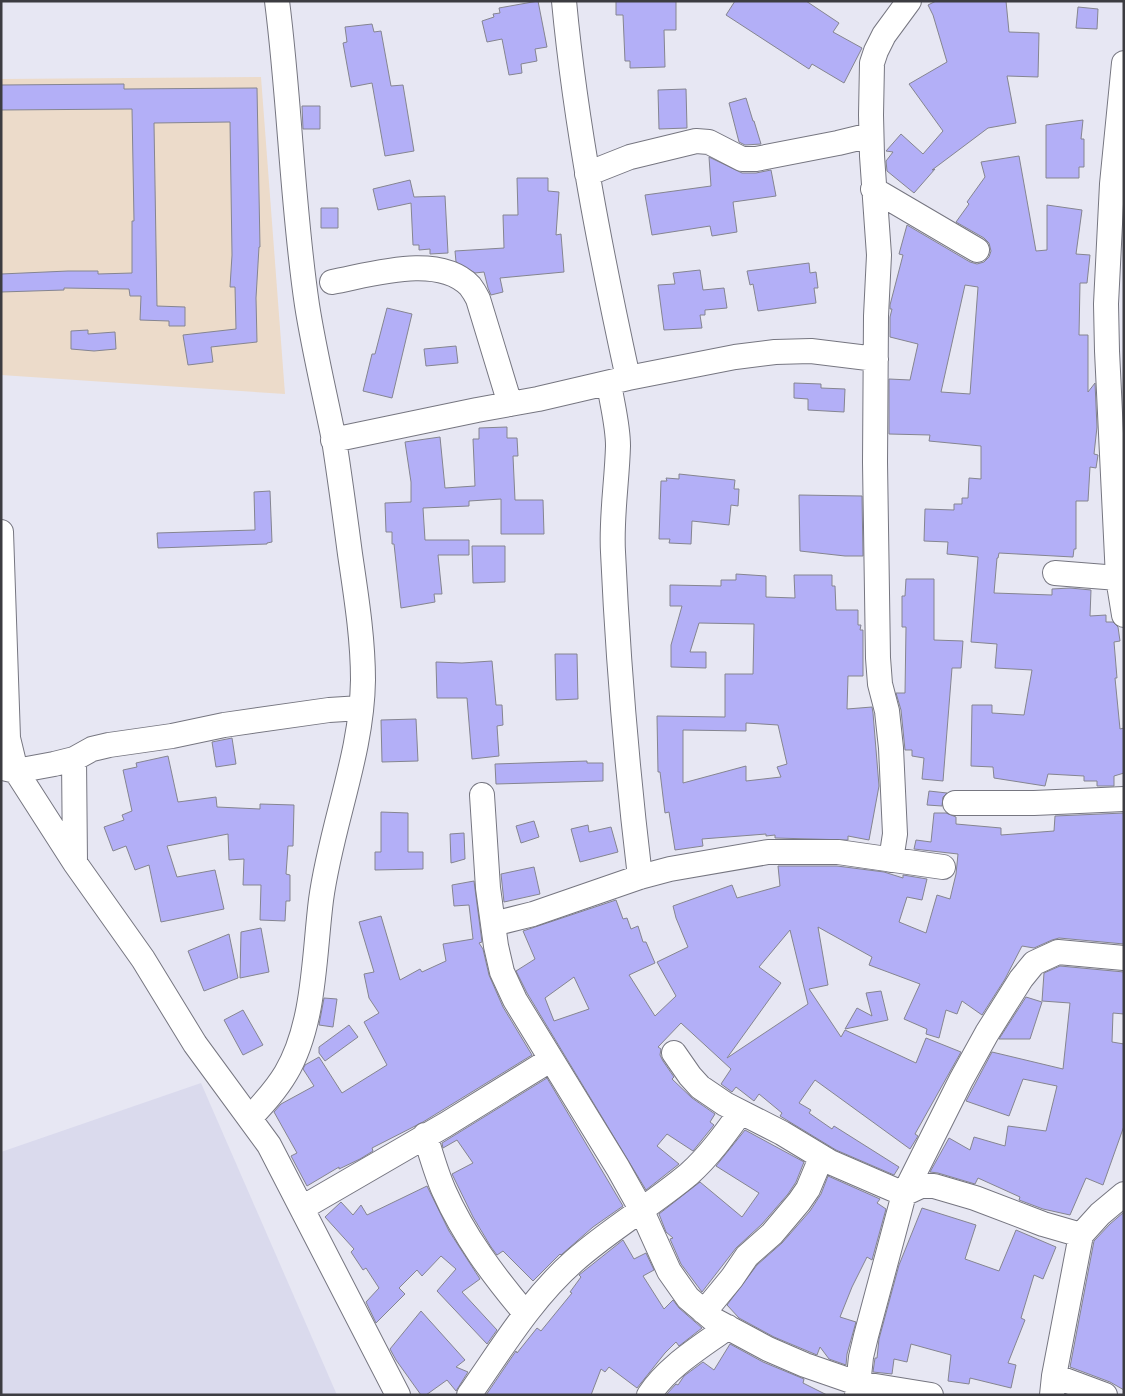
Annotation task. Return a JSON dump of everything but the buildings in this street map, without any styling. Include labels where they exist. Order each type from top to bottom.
[{"type":"street","points":[[250,1118],[287,1071],[303,1032],[310,996],[323,889],[333,833],[358,738],[363,678],[356,591],[334,440],[307,304],[277,1]]},
{"type":"street","points":[[564,1],[567,36],[587,174],[609,292],[618,380],[616,423],[618,445],[614,492],[613,550],[628,782],[640,877]]},
{"type":"street","points":[[891,860],[895,834],[892,748],[887,711],[880,684],[878,650],[876,359],[879,255],[873,190],[871,135],[872,63],[884,35],[909,1]]},
{"type":"street","points":[[1124,63],[1112,184],[1115,307],[1107,351],[1120,518],[1118,578],[1124,615]]},
{"type":"street","points":[[587,174],[630,158],[696,141],[709,142],[720,146],[738,157],[756,159],[871,135]]},
{"type":"street","points":[[873,190],[977,250]]},
{"type":"street","points":[[332,282],[420,268],[439,270],[456,276],[470,286],[478,299],[510,404]]},
{"type":"street","points":[[334,440],[734,357],[775,352],[811,351],[876,359]]},
{"type":"street","points":[[1,532],[9,769],[143,959],[195,1044],[269,1145],[398,1395]]},
{"type":"street","points":[[1055,573],[1118,578]]},
{"type":"street","points":[[9,769],[54,764],[74,759],[92,749],[108,745],[172,736],[266,719],[329,710],[361,708]]},
{"type":"street","points":[[74,759],[75,863]]},
{"type":"street","points":[[482,795],[488,888],[502,972],[515,1000],[550,1060],[618,1168],[641,1209],[669,1272],[688,1298],[704,1312],[768,1349],[857,1389],[931,1395]]},
{"type":"street","points":[[955,803],[1034,803],[1124,799]]},
{"type":"street","points":[[493,924],[533,914],[640,877],[680,867],[768,852],[838,852],[943,867]]},
{"type":"street","points":[[857,1389],[866,1336],[904,1194],[972,1060],[1021,979],[1034,964],[1058,952],[1124,958]]},
{"type":"street","points":[[674,1053],[700,1087],[714,1097],[740,1113],[782,1133],[821,1158],[904,1194],[921,1186],[934,1186],[975,1198],[1043,1224],[1081,1235]]},
{"type":"street","points":[[302,1208],[550,1060]]},
{"type":"street","points":[[469,1395],[525,1312],[552,1282],[592,1246],[690,1173],[722,1140],[740,1113]]},
{"type":"street","points":[[425,1136],[443,1190],[470,1240],[500,1283],[525,1312]]},
{"type":"street","points":[[704,1312],[732,1278],[747,1256],[772,1234],[799,1202],[811,1182],[821,1158]]},
{"type":"street","points":[[1105,1395],[1053,1386],[1081,1235],[1100,1214],[1124,1194]]},
{"type":"street","points":[[649,1395],[662,1379],[693,1352],[728,1327]]},
{"type":"shaded area","points":[[261,77],[285,394],[1,375],[1,79]]},
{"type":"shaded area","points":[[201,1083],[337,1395],[1,1395],[1,1152]]}]
